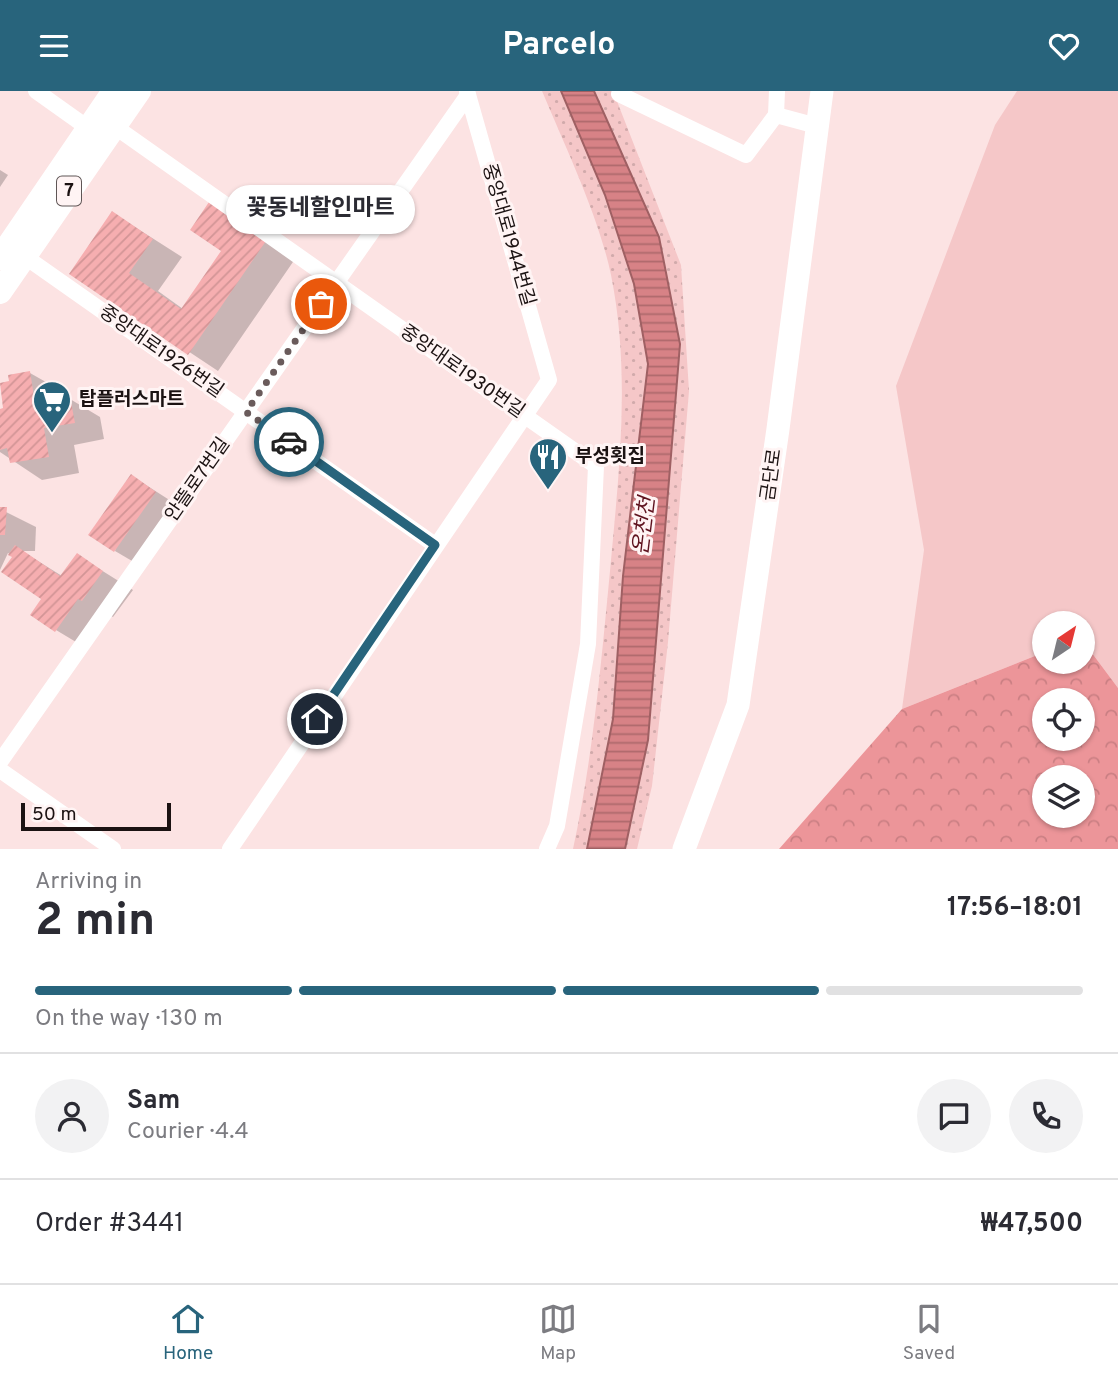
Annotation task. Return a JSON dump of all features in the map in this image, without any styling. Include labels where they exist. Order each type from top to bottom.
[{"type":"main road","name":"7","points":[[0,292],[12,257],[88,128],[114,91]]},
{"type":"main road","name":"7","points":[[12,257],[139,91]]},
{"type":"street","points":[[36,91],[88,128]]},
{"type":"street","points":[[620,91],[619,94],[746,155],[776,115],[778,91]]},
{"type":"street","name":"금단로","points":[[684,849],[738,705],[778,429],[822,91]]},
{"type":"street","name":"안뜰로7번길","points":[[0,762],[468,93]]},
{"type":"street","name":"중앙대로1944번길","points":[[468,93],[549,380],[524,416]]},
{"type":"street","points":[[776,115],[817,125]]},
{"type":"street","name":"중앙대로1930번길","points":[[114,126],[596,466],[588,644],[557,826],[547,849]]},
{"type":"street","name":"중앙대로1926번길","points":[[12,257],[246,412],[435,545]]},
{"type":"street","points":[[230,849],[524,416]]},
{"type":"street","points":[[0,770],[113,849]]},
{"type":"shaded area","points":[[542,91],[613,91],[681,265],[689,391],[668,642],[652,786],[637,849],[573,849],[600,676],[617,497],[621,349],[606,253],[581,182]]},
{"type":"shaded area","points":[[1017,91],[1118,91],[1118,688],[1096,658],[1096,611],[1032,611],[1032,657],[902,709],[924,550],[896,386],[995,125]]},
{"type":"green space","points":[[1032,657],[1032,674],[1096,674],[1096,658],[1118,688],[1118,849],[779,849],[902,709]]},
{"type":"water","name":"온천천","points":[[561,91],[594,91],[659,237],[680,344],[648,740],[625,849],[587,849],[613,719],[623,576],[648,364],[634,284],[605,195]]},
{"type":"building","points":[[209,202],[266,241],[188,355],[69,274],[112,211],[153,239],[129,273],[181,309],[221,251],[190,230]]},
{"type":"building","points":[[30,371],[35,403],[70,397],[75,423],[44,428],[49,457],[10,463],[7,448],[0,450],[0,409],[3,408],[0,383],[9,381],[8,375]]},
{"type":"building","points":[[131,474],[156,492],[114,552],[88,535]]},
{"type":"building","points":[[0,507],[7,507],[5,535],[0,535]]},
{"type":"building","points":[[15,545],[60,576],[77,553],[103,571],[82,601],[78,599],[55,632],[30,615],[41,599],[1,572],[12,557],[8,555]]},
{"type":"way so far","points":[[289,442],[246,412],[321,304]]},
{"type":"place","name":"꽃동네할인마트","points":[[321,304]]},
{"type":"place","name":"탑플러스마트","points":[[52,434]]},
{"type":"place","name":"부성횟집","points":[[548,491]]},
{"type":"route","points":[[289,442],[435,545],[317,719]]}]
